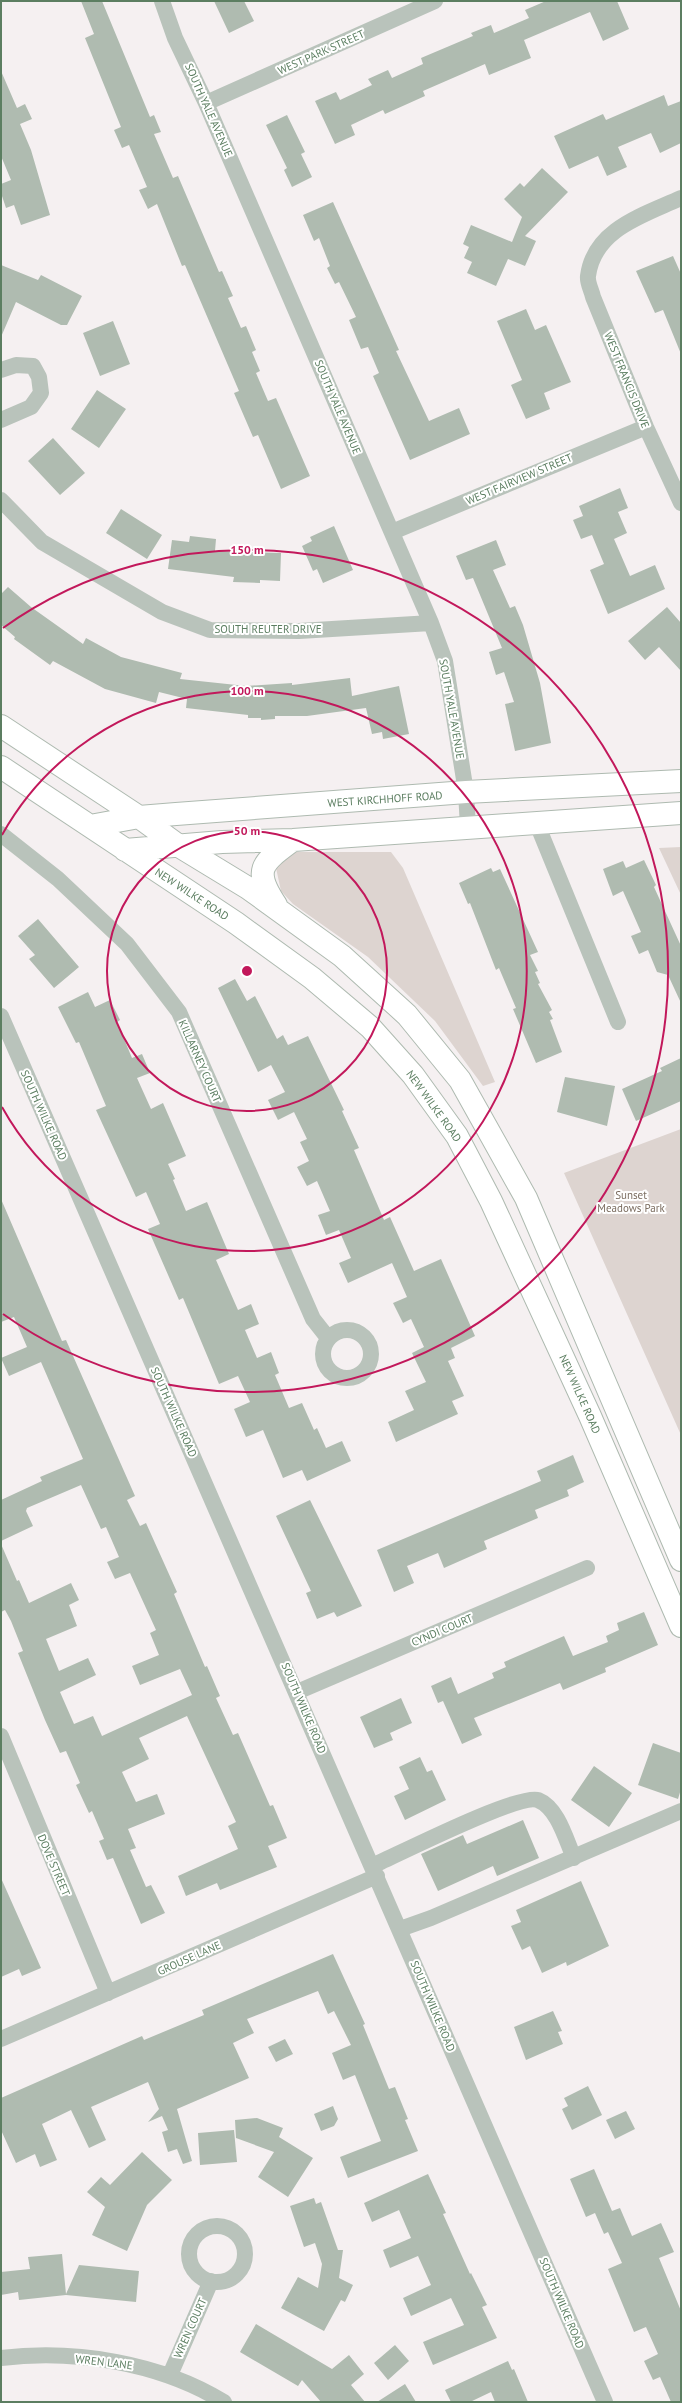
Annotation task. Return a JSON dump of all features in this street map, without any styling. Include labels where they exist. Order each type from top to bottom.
[{"type":"main road","points":[[1,726],[139,817],[179,846],[248,888],[342,956],[407,1015],[460,1080],[526,1198],[681,1560]]},
{"type":"main road","name":"NEW WILKE ROAD","points":[[1,767],[242,928],[312,978],[364,1022],[413,1075],[457,1136],[491,1201],[587,1409],[681,1626]]},
{"type":"main road","name":"WEST KIRCHHOFF ROAD","points":[[90,826],[139,817],[466,792],[681,781]]},
{"type":"main road","points":[[124,850],[222,842],[293,840],[468,827],[538,824],[681,813]]},
{"type":"main road","points":[[280,911],[268,893],[262,878],[263,867],[272,856],[293,840]]},
{"type":"street","name":"SOUTH YALE AVENUE","points":[[162,1],[175,38],[206,103],[431,623],[445,661],[466,792],[468,827]]},
{"type":"street","name":"WEST PARK STREET","points":[[206,103],[435,1]]},
{"type":"street","name":"WEST FRANCIS DRIVE","points":[[681,198],[624,223],[607,237],[594,254],[588,278],[593,297],[646,427],[681,503]]},
{"type":"street","points":[[1,370],[16,365],[33,366],[39,377],[41,393],[31,407],[1,420]]},
{"type":"street","name":"WEST FAIRVIEW STREET","points":[[392,532],[646,427]]},
{"type":"street","name":"SOUTH REUTER DRIVE","points":[[1,500],[42,542],[162,612],[210,630],[299,631],[431,623]]},
{"type":"street","points":[[538,824],[618,1022]]},
{"type":"street","name":"KILLARNEY COURT","points":[[1,834],[58,879],[127,944],[178,1012],[313,1319],[328,1338]]},
{"type":"street","name":"SOUTH WILKE ROAD","points":[[1,1016],[297,1692],[604,2402]]},
{"type":"street","name":"CYNDI COURT","points":[[297,1692],[588,1568]]},
{"type":"street","name":"DOVE STREET","points":[[1,1736],[108,1993]]},
{"type":"street","name":"GROUSE LANE","points":[[1,2040],[108,1993],[374,1871],[490,1813],[527,1799],[537,1800],[554,1814],[574,1858]]},
{"type":"street","points":[[400,1929],[574,1858],[681,1811]]},
{"type":"street","name":"WREN COURT","points":[[170,2376],[211,2281]]},
{"type":"street","name":"WREN LANE","points":[[1,2358],[24,2356],[129,2363],[170,2376],[224,2402]]},
{"type":"green space","points":[[681,847],[681,895],[659,848]]},
{"type":"green space","points":[[293,852],[391,852],[403,868],[495,1082],[483,1086],[435,1021],[368,957],[293,904],[281,891],[276,868],[282,859]]},
{"type":"green space","name":"Sunset Meadows Park","points":[[681,1129],[681,1435],[564,1173]]},
{"type":"building","points":[[81,1],[102,1],[150,117],[154,115],[161,132],[154,134],[173,178],[178,176],[219,272],[222,271],[233,296],[228,298],[241,328],[246,326],[256,350],[252,352],[260,371],[256,373],[268,401],[276,398],[310,476],[281,489],[258,435],[253,437],[234,393],[239,391],[185,265],[182,266],[157,204],[148,209],[139,190],[147,187],[129,145],[122,148],[114,130],[121,127],[85,38],[94,34]]},
{"type":"building","points":[[214,1],[244,1],[254,21],[229,33]]},
{"type":"building","points":[[546,1],[617,1],[629,29],[603,41],[590,12],[524,40],[531,58],[489,75],[485,64],[423,91],[425,96],[385,114],[383,110],[351,125],[355,135],[335,144],[315,101],[336,92],[340,100],[372,85],[368,79],[388,70],[392,78],[423,64],[421,58],[473,36],[471,33],[491,25],[494,33],[529,18],[525,10]]},
{"type":"building","points":[[1,71],[17,108],[25,104],[32,119],[20,124],[31,150],[50,215],[21,225],[14,205],[6,208],[1,193],[1,184],[11,180],[1,156]]},
{"type":"building","points":[[664,95],[668,106],[681,101],[681,143],[660,153],[651,133],[618,147],[627,167],[607,176],[598,156],[569,169],[554,136],[603,114],[606,120]]},
{"type":"building","points":[[287,115],[305,152],[301,154],[312,177],[292,187],[284,170],[287,168],[266,125]]},
{"type":"building","points":[[542,168],[568,192],[525,236],[536,241],[525,266],[508,259],[496,286],[467,273],[472,262],[464,258],[469,247],[463,244],[471,225],[512,242],[522,217],[504,199],[520,183],[524,187]]},
{"type":"building","points":[[333,202],[399,350],[396,351],[429,421],[459,408],[470,434],[410,460],[373,376],[379,373],[368,347],[361,349],[349,320],[356,317],[339,282],[335,284],[327,268],[330,266],[319,238],[314,241],[303,215]]},
{"type":"building","points":[[673,256],[681,274],[681,354],[663,310],[655,313],[636,271]]},
{"type":"building","points":[[1,265],[38,280],[41,275],[82,296],[67,325],[61,325],[16,302],[1,337]]},
{"type":"building","points":[[526,309],[535,330],[546,325],[571,382],[544,393],[550,409],[526,419],[511,385],[522,380],[497,321]]},
{"type":"building","points":[[113,321],[130,364],[100,376],[83,333]]},
{"type":"building","points":[[97,390],[126,409],[99,448],[71,429]]},
{"type":"building","points":[[53,438],[85,473],[60,495],[28,461]]},
{"type":"building","points":[[620,488],[628,508],[618,512],[627,533],[614,539],[630,576],[655,565],[665,589],[608,614],[590,570],[604,564],[592,535],[581,539],[573,520],[583,516],[579,506]]},
{"type":"building","points":[[121,509],[162,535],[147,559],[106,533]]},
{"type":"building","points":[[334,526],[353,570],[323,583],[317,569],[313,571],[302,546],[312,541],[310,537]]},
{"type":"building","points":[[190,536],[216,539],[215,551],[281,553],[280,581],[260,580],[260,583],[233,582],[234,577],[168,569],[172,540],[189,542]]},
{"type":"building","points":[[496,540],[506,565],[493,570],[510,608],[515,606],[523,625],[540,683],[551,743],[515,751],[505,704],[514,702],[504,672],[496,675],[489,652],[502,648],[473,578],[466,580],[456,556]]},
{"type":"building","points":[[8,587],[31,607],[83,644],[86,638],[121,657],[182,673],[180,679],[246,686],[292,683],[292,685],[350,678],[352,696],[399,686],[409,734],[383,739],[382,732],[372,734],[366,708],[307,716],[275,716],[275,719],[261,720],[261,718],[248,718],[248,715],[186,708],[187,699],[159,692],[156,703],[105,689],[53,661],[50,665],[14,639],[15,637],[1,625],[1,594]]},
{"type":"building","points":[[667,607],[681,623],[681,671],[659,647],[645,660],[628,641]]},
{"type":"building","points":[[644,860],[656,885],[654,887],[681,946],[681,1003],[668,975],[657,972],[648,950],[639,954],[631,936],[641,932],[623,891],[613,896],[603,869],[623,861],[626,868]]},
{"type":"building","points":[[491,868],[493,872],[500,869],[538,952],[530,955],[538,971],[535,972],[540,983],[538,984],[552,1010],[549,1012],[553,1019],[550,1020],[562,1052],[536,1063],[513,1009],[516,1008],[499,968],[496,970],[470,903],[468,904],[459,883]]},
{"type":"building","points":[[38,919],[79,967],[54,988],[29,959],[35,955],[18,936]]},
{"type":"building","points":[[235,979],[247,1001],[255,996],[277,1039],[283,1035],[288,1045],[308,1036],[344,1110],[342,1111],[359,1148],[354,1150],[384,1220],[390,1217],[414,1271],[441,1259],[475,1336],[451,1348],[455,1358],[448,1361],[464,1396],[452,1401],[458,1414],[396,1442],[388,1422],[414,1410],[405,1391],[426,1382],[412,1353],[424,1347],[411,1319],[403,1323],[393,1303],[407,1297],[392,1263],[348,1283],[339,1263],[351,1258],[339,1230],[326,1235],[318,1215],[330,1211],[317,1181],[307,1186],[297,1167],[309,1161],[300,1142],[307,1139],[294,1112],[278,1120],[268,1100],[285,1092],[271,1065],[258,1072],[218,988]]},
{"type":"building","points":[[88,992],[95,1007],[110,1000],[120,1020],[117,1022],[132,1058],[142,1054],[150,1073],[137,1078],[151,1109],[163,1103],[186,1156],[168,1164],[175,1179],[173,1180],[186,1211],[207,1202],[229,1254],[216,1260],[238,1310],[251,1304],[259,1324],[245,1330],[257,1358],[271,1352],[279,1373],[275,1375],[289,1408],[302,1403],[314,1430],[317,1428],[326,1448],[342,1441],[351,1461],[307,1481],[302,1470],[283,1478],[263,1430],[246,1437],[234,1409],[250,1402],[238,1376],[219,1384],[183,1298],[179,1300],[148,1229],[160,1224],[146,1192],[136,1197],[96,1110],[106,1106],[79,1042],[76,1043],[58,1007]]},
{"type":"building","points":[[681,1058],[681,1101],[636,1121],[622,1089],[662,1071],[660,1068]]},
{"type":"building","points":[[565,1077],[615,1086],[607,1126],[557,1112]]},
{"type":"building","points":[[1,1199],[62,1341],[66,1340],[135,1496],[127,1500],[140,1526],[146,1523],[177,1592],[174,1594],[205,1667],[207,1666],[220,1696],[216,1698],[233,1735],[238,1733],[270,1806],[273,1805],[287,1838],[268,1846],[277,1867],[220,1890],[217,1883],[186,1896],[178,1876],[238,1849],[228,1826],[236,1822],[187,1716],[139,1738],[149,1759],[122,1772],[136,1802],[157,1794],[165,1814],[128,1829],[136,1848],[130,1850],[146,1887],[151,1885],[165,1913],[141,1924],[113,1858],[107,1860],[99,1841],[104,1839],[92,1811],[89,1813],[76,1785],[80,1783],[66,1751],[60,1753],[45,1720],[18,1653],[23,1651],[11,1621],[5,1610],[1,1612],[1,1544],[17,1581],[19,1580],[29,1603],[71,1583],[79,1600],[69,1605],[77,1626],[46,1639],[59,1671],[88,1658],[96,1675],[60,1692],[74,1724],[93,1716],[102,1736],[192,1695],[180,1669],[140,1685],[132,1666],[159,1655],[150,1633],[156,1630],[130,1573],[115,1579],[107,1562],[119,1557],[106,1527],[101,1529],[81,1485],[27,1508],[26,1511],[33,1526],[1,1541],[1,1500],[42,1481],[40,1477],[83,1459],[41,1362],[9,1376],[1,1358],[27,1347],[14,1317],[1,1322]]},
{"type":"building","points":[[573,1455],[584,1482],[567,1490],[569,1496],[535,1510],[538,1518],[484,1541],[487,1549],[444,1568],[438,1553],[407,1566],[414,1583],[394,1592],[377,1550],[541,1481],[537,1471]]},
{"type":"building","points":[[310,1500],[362,1606],[337,1617],[334,1612],[317,1619],[306,1593],[311,1591],[276,1516]]},
{"type":"building","points":[[644,1612],[658,1645],[605,1668],[606,1672],[563,1690],[560,1683],[474,1718],[482,1735],[462,1744],[443,1701],[438,1703],[431,1686],[451,1677],[458,1694],[494,1678],[492,1673],[506,1667],[504,1662],[564,1636],[573,1656],[608,1642],[606,1636],[619,1630],[617,1623]]},
{"type":"building","points":[[401,1698],[412,1723],[390,1733],[393,1740],[374,1748],[360,1717]]},
{"type":"building","points":[[653,1743],[681,1753],[681,1789],[678,1799],[638,1785]]},
{"type":"building","points":[[420,1757],[427,1772],[432,1770],[446,1800],[405,1820],[394,1796],[409,1789],[399,1767]]},
{"type":"building","points":[[594,1766],[632,1793],[609,1827],[571,1800]]},
{"type":"building","points":[[523,1820],[539,1858],[497,1876],[493,1866],[438,1891],[421,1854],[463,1835],[467,1844]]},
{"type":"building","points":[[1,1878],[41,1968],[22,1976],[19,1969],[1,1977]]},
{"type":"building","points":[[581,1881],[609,1946],[567,1966],[566,1962],[542,1973],[530,1946],[522,1950],[511,1926],[521,1922],[516,1910]]},
{"type":"building","points":[[333,1954],[365,2024],[363,2025],[389,2089],[395,2087],[408,2119],[405,2120],[418,2151],[348,2178],[340,2157],[381,2141],[355,2075],[343,2080],[332,2053],[351,2045],[334,2011],[328,2014],[318,1991],[247,2019],[254,2033],[233,2043],[249,2078],[177,2109],[192,2161],[183,2164],[177,2149],[168,2152],[162,2132],[168,2130],[162,2116],[148,2122],[159,2109],[148,2082],[91,2107],[106,2140],[89,2148],[71,2110],[42,2124],[57,2160],[40,2167],[35,2154],[16,2163],[1,2130],[1,2098],[142,2036],[144,2040],[204,2015],[202,2010]]},
{"type":"building","points":[[553,2011],[562,2031],[558,2032],[563,2044],[526,2060],[514,2027]]},
{"type":"building","points":[[285,2039],[293,2054],[276,2062],[268,2047]]},
{"type":"building","points":[[588,2086],[602,2115],[572,2130],[562,2109],[568,2106],[564,2098]]},
{"type":"building","points":[[333,2106],[338,2119],[334,2126],[321,2131],[314,2114]]},
{"type":"building","points":[[626,2111],[635,2129],[615,2139],[606,2120]]},
{"type":"building","points":[[257,2118],[283,2128],[279,2137],[313,2158],[288,2197],[258,2177],[274,2152],[236,2138],[235,2120]]},
{"type":"building","points":[[234,2130],[237,2162],[200,2165],[198,2133]]},
{"type":"building","points":[[142,2152],[172,2180],[147,2205],[127,2251],[92,2235],[105,2207],[87,2192],[101,2177],[110,2185]]},
{"type":"building","points":[[594,2169],[612,2211],[620,2208],[632,2236],[661,2223],[674,2252],[659,2258],[681,2311],[681,2402],[671,2402],[660,2377],[653,2380],[644,2361],[658,2354],[646,2327],[634,2332],[608,2269],[622,2263],[608,2232],[604,2234],[595,2213],[586,2217],[570,2179]]},
{"type":"building","points":[[428,2174],[446,2213],[443,2214],[470,2274],[471,2273],[487,2305],[482,2307],[497,2338],[433,2365],[423,2342],[464,2325],[451,2298],[411,2316],[403,2298],[431,2285],[418,2256],[390,2268],[383,2250],[411,2238],[399,2210],[372,2222],[364,2203]]},
{"type":"building","points":[[314,2198],[316,2204],[321,2202],[338,2250],[343,2250],[339,2278],[353,2285],[345,2302],[341,2300],[324,2331],[281,2308],[298,2277],[318,2288],[322,2264],[315,2243],[304,2247],[290,2206]]},
{"type":"building","points":[[62,2254],[66,2294],[79,2265],[139,2271],[136,2302],[66,2295],[19,2300],[18,2292],[1,2295],[1,2272],[30,2269],[28,2257]]},
{"type":"building","points":[[256,2324],[332,2369],[349,2355],[364,2374],[351,2385],[365,2402],[321,2402],[302,2380],[298,2386],[240,2352]]},
{"type":"building","points":[[395,2345],[409,2361],[388,2380],[374,2363]]},
{"type":"building","points":[[508,2361],[512,2370],[514,2369],[528,2402],[495,2402],[491,2392],[470,2402],[451,2402],[445,2390]]},
{"type":"building","points":[[405,2384],[416,2402],[377,2402]]}]
